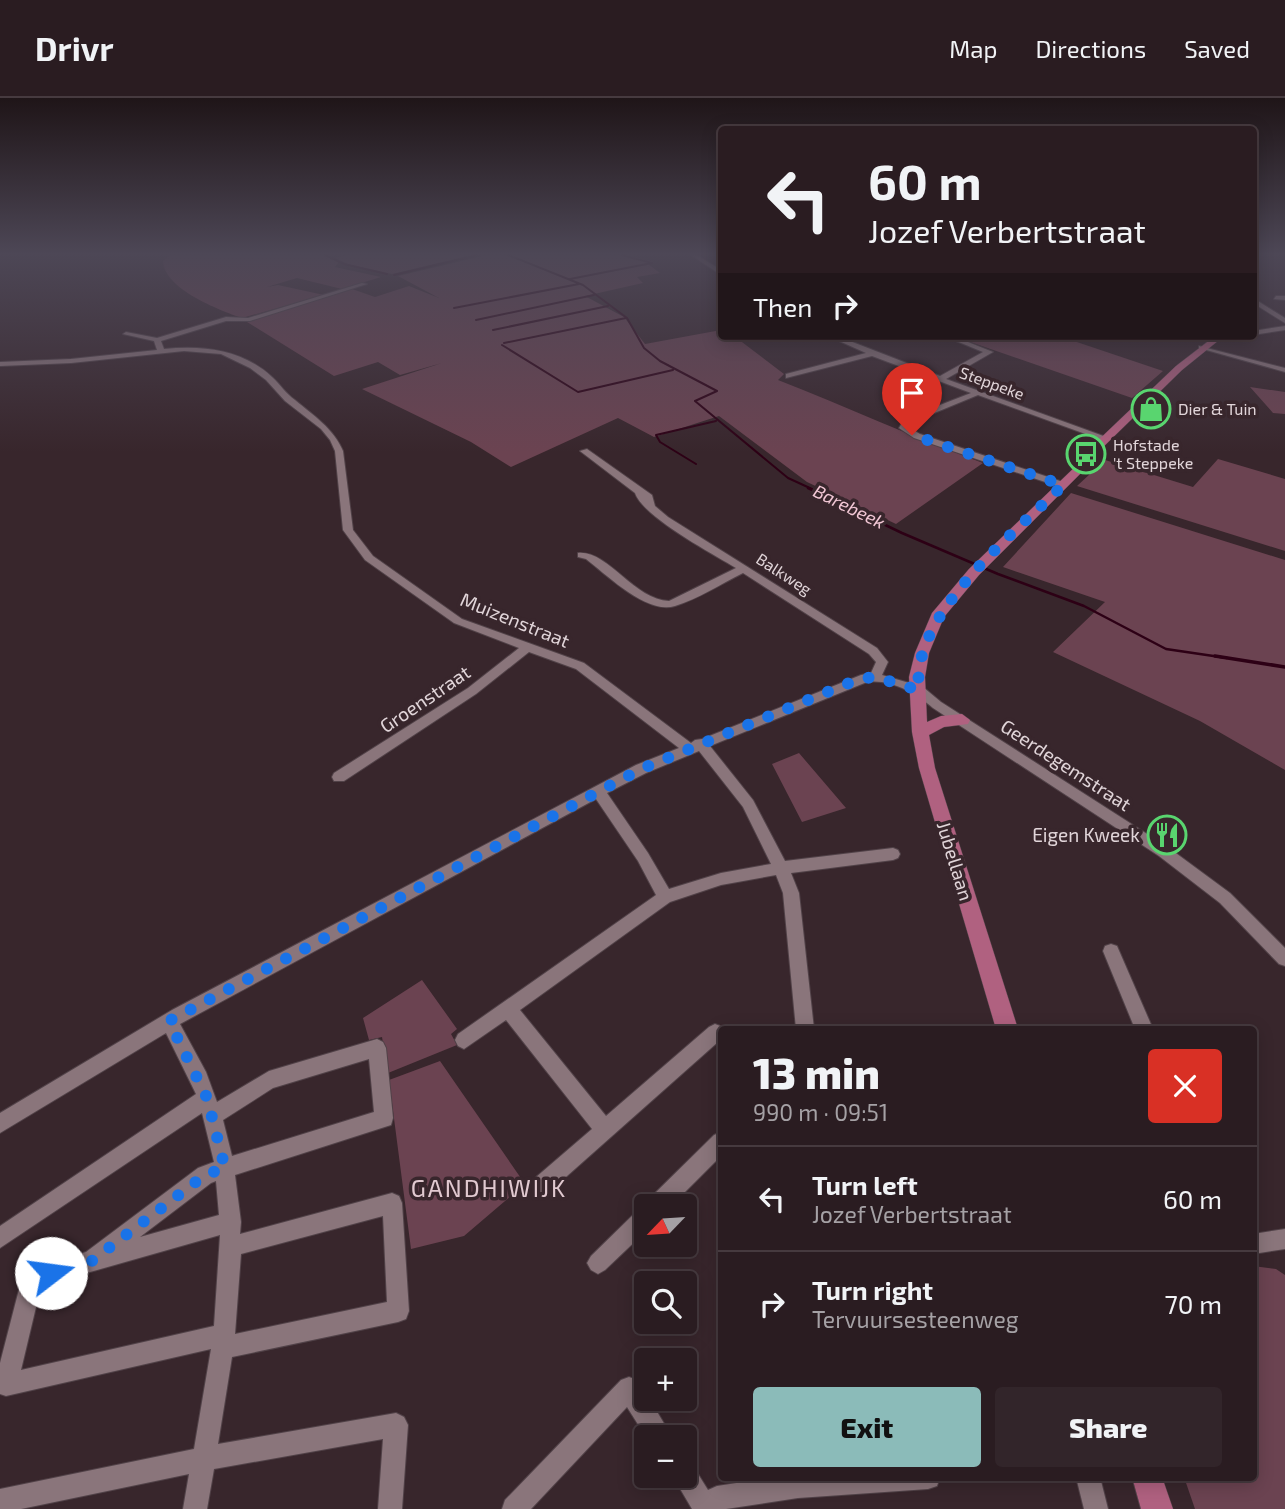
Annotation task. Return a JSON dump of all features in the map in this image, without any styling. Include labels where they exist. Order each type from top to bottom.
[{"type":"main road","points":[[1203,347],[1210,340]]},
{"type":"main road","points":[[1203,347],[1214,340]]},
{"type":"main road","name":"Jubellaan","points":[[1006,1026],[930,777],[920,732],[917,677],[922,653],[937,617],[974,572],[1063,485],[1105,438],[1203,347]]},
{"type":"main road","points":[[920,732],[941,722],[962,720]]},
{"type":"main road","points":[[1148,1481],[1157,1509]]},
{"type":"street","points":[[126,334],[157,340],[217,321]]},
{"type":"street","points":[[1257,332],[1285,328]]},
{"type":"street","points":[[157,340],[161,352]]},
{"type":"street","name":"Steppeke","points":[[840,340],[976,393],[1105,438]]},
{"type":"street","points":[[940,379],[989,352],[958,340]]},
{"type":"street","points":[[1203,347],[1285,370]]},
{"type":"street","name":"Muizenstraat","points":[[0,365],[71,361],[184,349],[222,352],[253,366],[269,378],[288,399],[324,427],[334,439],[339,451],[348,530],[359,548],[377,565],[458,621],[579,666],[694,746],[748,804],[791,893],[805,1026]]},
{"type":"street","points":[[789,376],[871,354]]},
{"type":"street","points":[[976,393],[904,422],[903,428],[917,436],[1063,485]]},
{"type":"street","name":"Balkweg","points":[[584,451],[649,497],[651,506],[665,519],[880,656],[882,662],[875,677]]},
{"type":"street","points":[[582,555],[590,557],[649,600],[663,605],[671,604],[745,568]]},
{"type":"street","name":"Groenstraat","points":[[339,777],[472,691],[529,646]]},
{"type":"street","points":[[0,1125],[169,1021],[598,792],[694,746],[859,679],[875,677]]},
{"type":"street","name":"Geerdegemstraat","points":[[875,677],[919,690],[1164,852],[1225,898],[1285,960]]},
{"type":"street","points":[[598,792],[643,858],[665,897]]},
{"type":"street","points":[[464,1040],[665,897],[721,878],[894,854]]},
{"type":"street","points":[[1111,951],[1143,1026]]},
{"type":"street","points":[[507,1008],[605,1130]]},
{"type":"street","points":[[169,1021],[210,1107],[225,1168],[233,1246],[223,1342],[195,1509]]},
{"type":"street","points":[[542,1185],[715,1033],[718,1034]]},
{"type":"street","points":[[0,1238],[210,1107],[269,1080],[377,1048],[384,1118],[205,1175],[89,1263]]},
{"type":"street","points":[[668,1194],[718,1146]]},
{"type":"street","points":[[231,1222],[32,1278],[6,1385],[398,1311],[392,1203],[233,1246]]},
{"type":"street","points":[[598,1263],[634,1228]]},
{"type":"street","points":[[1257,1243],[1285,1239]]},
{"type":"street","points":[[514,1509],[629,1388],[652,1425]]},
{"type":"street","points":[[0,1501],[203,1459],[396,1425],[390,1509]]},
{"type":"street","points":[[693,1488],[708,1509],[717,1498],[797,1482],[823,1481]]},
{"type":"street","points":[[1089,1481],[1096,1509]]},
{"type":"shaded area","points":[[627,321],[645,344],[718,331],[718,340],[739,340],[784,374],[778,380],[983,463],[896,524],[807,482],[719,416],[654,437],[618,418],[511,467],[471,442],[362,389],[442,363],[400,375],[378,362],[334,376],[247,322]]},
{"type":"shaded area","points":[[965,340],[1071,340],[1163,371],[1132,398]]},
{"type":"shaded area","points":[[1250,387],[1285,392],[1285,414],[1273,413]]},
{"type":"shaded area","points":[[1218,459],[1285,479],[1285,551],[1077,486],[1105,460],[1193,487]]},
{"type":"shaded area","points":[[1071,493],[1285,560],[1285,770],[1200,721],[1053,652],[1105,602],[1003,567]]},
{"type":"shaded area","points":[[799,753],[846,808],[802,822],[772,764]]},
{"type":"shaded area","points":[[422,980],[457,1029],[451,1034],[457,1045],[388,1073],[382,1037],[369,1040],[363,1018]]},
{"type":"shaded area","points":[[440,1061],[525,1184],[464,1236],[411,1249],[389,1080]]},
{"type":"shaded area","points":[[1257,1267],[1276,1269],[1285,1275],[1285,1509],[1195,1509],[1185,1481],[1257,1481]]},
{"type":"waterway","points":[[493,330],[537,321]]},
{"type":"waterway","points":[[504,343],[612,321]]},
{"type":"waterway","name":"Barebeek","points":[[629,321],[644,348],[660,361],[717,391],[695,401],[788,478],[812,489]]},
{"type":"waterway","points":[[502,345],[578,392],[673,370]]},
{"type":"waterway","points":[[696,464],[660,442],[656,435],[716,421]]},
{"type":"waterway","name":"Barebeek","points":[[808,488],[902,533],[998,574],[1084,606],[1166,649],[1227,658]]},
{"type":"waterway","name":"Barebeek","points":[[1215,656],[1285,667]]},
{"type":"place","name":"Dier & Tuin","points":[[1151,409]]},
{"type":"place","name":"Hofstade 't Steppeke","points":[[1086,454]]},
{"type":"place","name":"Eigen Kweek","points":[[1167,835]]},
{"type":"district","name":"GANDHIWIJK","points":[[489,1189]]},
{"type":"route","points":[[51,1273],[89,1263],[205,1175],[225,1168],[207,1098],[169,1021],[641,769],[688,748],[859,679],[875,677],[919,690],[917,677],[922,653],[937,617],[974,572],[1063,485],[912,435]]}]
